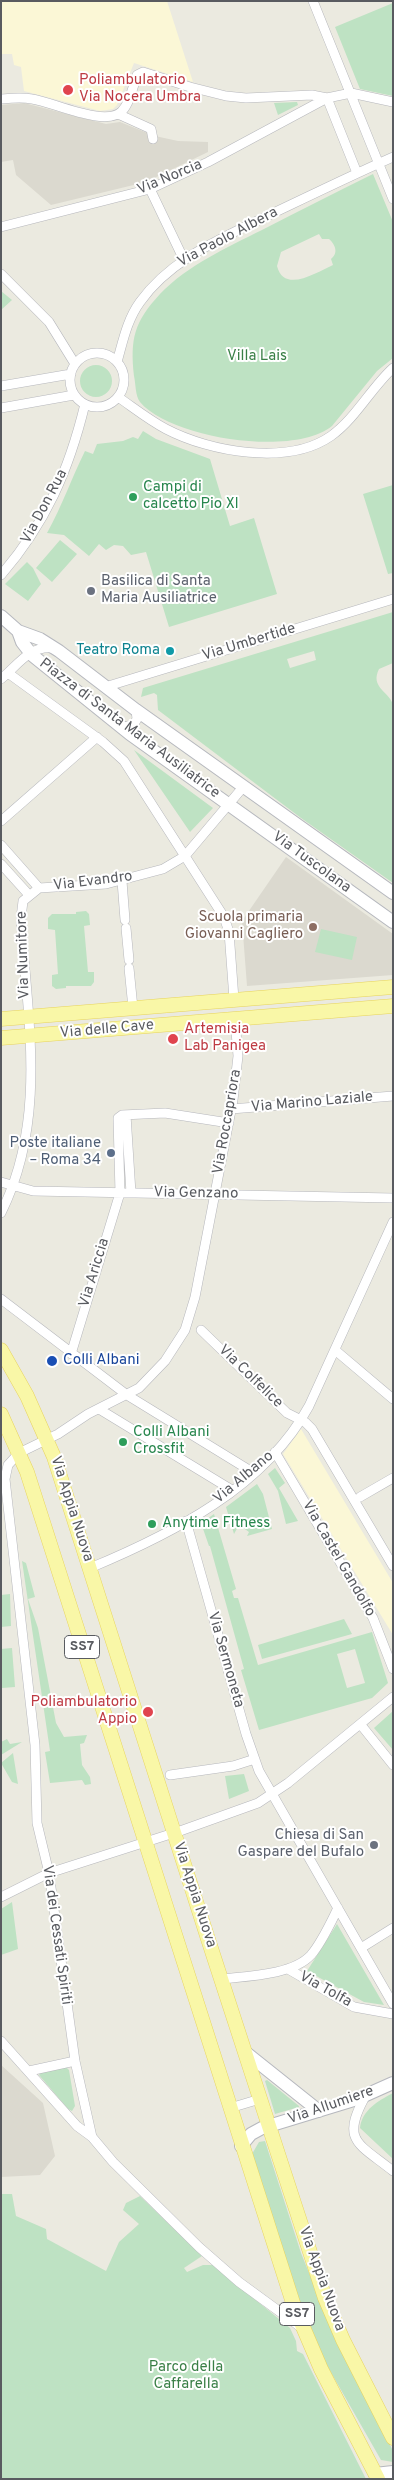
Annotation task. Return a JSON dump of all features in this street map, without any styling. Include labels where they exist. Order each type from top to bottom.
[{"type":"main road","points":[[1,616],[18,631],[36,637],[55,648]]},
{"type":"main road","points":[[18,631],[22,642],[30,652]]},
{"type":"main road","name":"Piazza di Santa Maria Ausiliatrice","points":[[55,648],[136,710],[244,786]]},
{"type":"main road","name":"Piazza di Santa Maria Ausiliatrice","points":[[30,652],[122,728],[230,805]]},
{"type":"main road","name":"Via Tuscolana","points":[[244,786],[393,894]]},
{"type":"main road","name":"Via Tuscolana","points":[[230,805],[392,920]]},
{"type":"main road","name":"Via delle Cave","points":[[1,1019],[393,987]]},
{"type":"main road","points":[[234,999],[235,1019]]},
{"type":"main road","name":"Via delle Cave","points":[[1,1038],[393,1006]]},
{"type":"main road","name":"Via Appia Nuova","points":[[1,1350],[21,1384],[48,1440],[221,1979],[333,2318],[393,2438]]},
{"type":"main road","name":"Via Appia Nuova","points":[[1,1414],[19,1452],[241,2146],[302,2328],[377,2476],[393,2472]]},
{"type":"main road","points":[[245,2052],[319,2111]]},
{"type":"main road","name":"Via Allumiere","points":[[241,2146],[254,2132],[366,2095],[393,2083]]},
{"type":"street","points":[[313,1],[393,199]]},
{"type":"street","points":[[1,99],[30,98],[102,117],[118,114],[126,106],[137,75],[144,72],[226,96],[312,95],[327,98],[351,93],[393,102]]},
{"type":"street","points":[[327,98],[357,173]]},
{"type":"street","name":"Via Norcia","points":[[1,228],[150,189],[208,162],[327,98]]},
{"type":"street","points":[[118,114],[151,129],[153,139]]},
{"type":"street","points":[[378,163],[393,157]]},
{"type":"street","name":"Via Paolo Albera","points":[[117,362],[128,324],[139,304],[157,282],[184,260],[378,163]]},
{"type":"street","points":[[150,189],[184,260]]},
{"type":"street","points":[[1,274],[50,322],[75,364]]},
{"type":"street","points":[[96,353],[106,355],[117,362],[124,379],[118,396],[102,406],[85,404],[74,395],[70,383],[71,374],[75,364],[84,357],[96,353]]},
{"type":"street","points":[[118,396],[153,422],[189,439],[234,449],[287,452],[314,445],[335,433],[393,368]]},
{"type":"street","points":[[1,386],[71,374]]},
{"type":"street","points":[[1,408],[74,395]]},
{"type":"street","name":"Via Don Rua","points":[[1,575],[28,542],[58,489],[75,443],[85,404]]},
{"type":"street","name":"Via Umbertide","points":[[105,687],[393,599]]},
{"type":"street","points":[[4,676],[30,652],[41,648],[55,648]]},
{"type":"street","name":"Piazza di Santa Maria Ausiliatrice","points":[[4,676],[97,737],[124,761],[185,856],[230,805],[244,786]]},
{"type":"street","points":[[122,728],[134,724],[137,719],[136,710]]},
{"type":"street","points":[[1,821],[97,737]]},
{"type":"street","points":[[1,845],[39,888]]},
{"type":"street","points":[[185,856],[227,923],[234,999]]},
{"type":"street","name":"Via Evandro","points":[[28,895],[39,888],[122,881],[158,872],[185,856]]},
{"type":"street","points":[[1,864],[28,895]]},
{"type":"street","points":[[122,881],[133,1008]]},
{"type":"street","name":"Via Numitore","points":[[1,1213],[14,1187],[26,1138],[31,1103],[32,1077],[21,910],[23,901],[28,895]]},
{"type":"street","name":"Via Roccapriora","points":[[19,1452],[48,1440],[127,1395],[146,1381],[175,1348],[187,1326],[195,1297],[229,1123],[238,1056],[235,1019]]},
{"type":"street","name":"Via Marino Laziale","points":[[231,1109],[393,1096]]},
{"type":"street","points":[[130,1193],[126,1115],[165,1113],[229,1123]]},
{"type":"street","name":"Via Ariccia","points":[[71,1354],[120,1193],[117,1123],[119,1117],[126,1115]]},
{"type":"street","name":"Via Genzano","points":[[1,1182],[33,1191],[393,1198]]},
{"type":"street","name":"Via Albano","points":[[90,1568],[186,1522],[254,1473],[275,1452],[300,1420],[393,1222]]},
{"type":"street","points":[[1,1298],[71,1354],[127,1395],[254,1473]]},
{"type":"street","name":"Via Colfelice","points":[[201,1330],[287,1413],[300,1420]]},
{"type":"street","points":[[334,1350],[393,1398]]},
{"type":"street","points":[[100,1409],[232,1490]]},
{"type":"street","points":[[300,1420],[312,1429],[392,1563]]},
{"type":"street","name":"Via dei Cessati Spiriti","points":[[19,1452],[8,1465],[5,1480],[35,1746],[37,1822],[49,1873],[75,2062],[92,2136],[113,2162],[198,2247],[238,2282],[302,2328]]},
{"type":"street","name":"Via Castel Gandolfo","points":[[275,1452],[374,1618],[393,1669]]},
{"type":"street","points":[[360,1497],[393,1478]]},
{"type":"street","name":"Via Sermoneta","points":[[186,1522],[255,1760],[271,1795],[393,2004]]},
{"type":"street","points":[[1,1897],[49,1873],[237,1812],[271,1795],[361,1725],[393,1697]]},
{"type":"street","points":[[361,1725],[393,1765]]},
{"type":"street","points":[[170,1775],[233,1766],[255,1760]]},
{"type":"street","points":[[221,1979],[288,1969],[300,1964],[310,1956],[338,1908]]},
{"type":"street","points":[[361,1948],[393,1928]]},
{"type":"street","name":"Via Tolfa","points":[[288,1969],[350,2005],[368,2011],[393,2014]]},
{"type":"street","points":[[1,2041],[29,2070],[77,2126],[92,2136]]},
{"type":"street","points":[[29,2070],[75,2062]]},
{"type":"street","points":[[366,2095],[353,2120],[353,2136],[393,2171]]},
{"type":"street","points":[[230,2108],[260,2099]]},
{"type":"shaded area","points":[[1,1],[167,1],[193,82],[134,63],[117,105],[113,109],[100,111],[24,91],[21,67],[14,65],[12,54],[1,54]]},
{"type":"shaded area","points":[[24,103],[106,124],[120,122],[155,136],[178,141],[208,142],[208,152],[146,182],[51,205],[16,175],[13,160],[1,162],[1,105]]},
{"type":"shaded area","name":"Scuola primaria Giovanni Cagliero","points":[[286,857],[393,934],[393,975],[247,986],[242,921]]},
{"type":"shaded area","points":[[301,1429],[393,1583],[393,1635],[283,1454]]},
{"type":"shaded area","points":[[1,2065],[43,2103],[55,2156],[40,2175],[1,2177]]},
{"type":"green space","points":[[393,3],[393,96],[360,89],[335,27]]},
{"type":"green space","points":[[297,102],[298,105],[278,115],[274,103]]},
{"type":"green space","name":"Villa Lais","points":[[373,174],[393,222],[393,358],[377,371],[332,426],[314,435],[291,441],[263,442],[234,439],[205,434],[178,426],[156,415],[140,402],[136,393],[134,376],[134,341],[139,322],[160,294],[183,274],[208,258]],"holes":[[[319,234],[322,239],[329,239],[333,243],[335,251],[331,259],[333,265],[302,279],[286,279],[281,274],[277,266],[281,252]]]},
{"type":"green space","points":[[1,291],[12,300],[1,310]]},
{"type":"green space","points":[[96,365],[102,366],[107,370],[111,375],[111,387],[107,392],[102,396],[96,397],[90,396],[85,392],[81,387],[80,381],[81,375],[85,370],[90,366]]},
{"type":"green space","points":[[143,431],[156,439],[210,459],[230,526],[254,518],[277,594],[169,627],[146,552],[131,555],[123,546],[114,545],[106,550],[99,544],[89,556],[64,535],[47,533],[85,451],[93,454],[97,444],[123,441],[133,437],[138,439]]},
{"type":"green space","points":[[393,485],[393,573],[388,574],[363,494]]},
{"type":"green space","points":[[60,540],[77,554],[52,582],[36,568]]},
{"type":"green space","points":[[27,562],[33,568],[41,584],[28,601],[5,584]]},
{"type":"green space","points":[[393,612],[393,663],[379,669],[377,680],[378,685],[393,704],[393,883],[301,818],[158,710],[157,695],[154,693],[141,697],[143,688]],"holes":[[[314,651],[316,660],[290,668],[287,659]]]},
{"type":"green space","points":[[134,750],[213,808],[190,832]]},
{"type":"green space","points":[[86,911],[89,914],[90,925],[84,926],[88,972],[94,972],[94,982],[91,986],[66,986],[66,988],[56,989],[52,986],[52,975],[58,974],[55,930],[48,929],[48,918],[52,914],[76,914],[76,912]]},
{"type":"green space","points":[[321,929],[357,937],[352,960],[315,952]]},
{"type":"green space","points":[[275,1468],[285,1483],[279,1488],[298,1521],[286,1524],[278,1491],[268,1474]]},
{"type":"green space","points":[[257,1484],[263,1494],[272,1529],[247,1536],[249,1532],[239,1525],[234,1534],[226,1507]]},
{"type":"green space","points":[[214,1514],[236,1589],[232,1591],[234,1598],[238,1598],[258,1665],[372,1632],[388,1683],[372,1698],[259,1730],[241,1670],[244,1669],[210,1546],[201,1523]],"holes":[[[355,1649],[365,1683],[347,1688],[337,1654]]]},
{"type":"green space","points":[[22,1561],[26,1563],[35,1597],[28,1599],[38,1628],[56,1723],[64,1737],[87,1735],[84,1743],[80,1744],[82,1765],[90,1777],[91,1784],[85,1785],[82,1780],[50,1783],[45,1752],[50,1751]]},
{"type":"green space","points":[[10,1594],[11,1626],[1,1627],[1,1595]]},
{"type":"green space","points":[[344,1619],[352,1634],[262,1659],[258,1645]]},
{"type":"green space","points":[[12,1648],[15,1687],[2,1688],[1,1696],[1,1649]]},
{"type":"green space","points":[[393,1711],[393,1750],[374,1728]]},
{"type":"green space","points":[[7,1739],[10,1744],[22,1742],[1,1755],[1,1742]]},
{"type":"green space","points":[[13,1753],[18,1784],[12,1782],[1,1763]]},
{"type":"green space","points":[[244,1774],[249,1791],[229,1799],[225,1776]]},
{"type":"green space","points":[[12,1902],[18,1949],[1,1955],[1,1909]]},
{"type":"green space","points":[[337,1924],[384,2005],[364,2002],[307,1971]]},
{"type":"green space","points":[[66,2067],[69,2070],[75,2106],[72,2111],[68,2109],[39,2075],[40,2073]]},
{"type":"green space","points":[[267,2080],[299,2107],[275,2114],[265,2081]]},
{"type":"green space","points":[[393,2093],[393,2159],[360,2128],[367,2111]]},
{"type":"green space","points":[[265,2141],[301,2253],[322,2305],[393,2451],[393,2462],[381,2460],[317,2348],[298,2304],[252,2154],[259,2142]]},
{"type":"green space","name":"Parco della Caffarella","points":[[1,2194],[12,2194],[16,2216],[46,2229],[47,2239],[106,2271],[119,2242],[139,2224],[123,2210],[126,2203],[140,2196],[202,2256],[184,2268],[187,2272],[203,2265],[213,2265],[290,2328],[296,2341],[297,2351],[303,2354],[366,2479],[1,2479]]},
{"type":"place","name":"Poliambulatorio Via Nocera Umbra","points":[[68,90]]},
{"type":"place","name":"Campi di calcetto Pio XI","points":[[133,497]]},
{"type":"place","name":"Basilica di Santa Maria Ausiliatrice","points":[[91,591]]},
{"type":"place","name":"Teatro Roma","points":[[170,651]]},
{"type":"place","name":"Scuola primaria Giovanni Cagliero","points":[[313,927]]},
{"type":"place","name":"Artemisia Lab Panigea","points":[[173,1039]]},
{"type":"place","name":"Poste italiane – Roma 34","points":[[111,1153]]},
{"type":"place","name":"Colli Albani","points":[[52,1361]]},
{"type":"place","name":"Colli Albani Crossfit","points":[[123,1442]]},
{"type":"place","name":"Anytime Fitness","points":[[152,1524]]},
{"type":"place","name":"Poliambulatorio Appio","points":[[148,1712]]},
{"type":"place","name":"Chiesa di San Gaspare del Bufalo","points":[[374,1845]]}]
